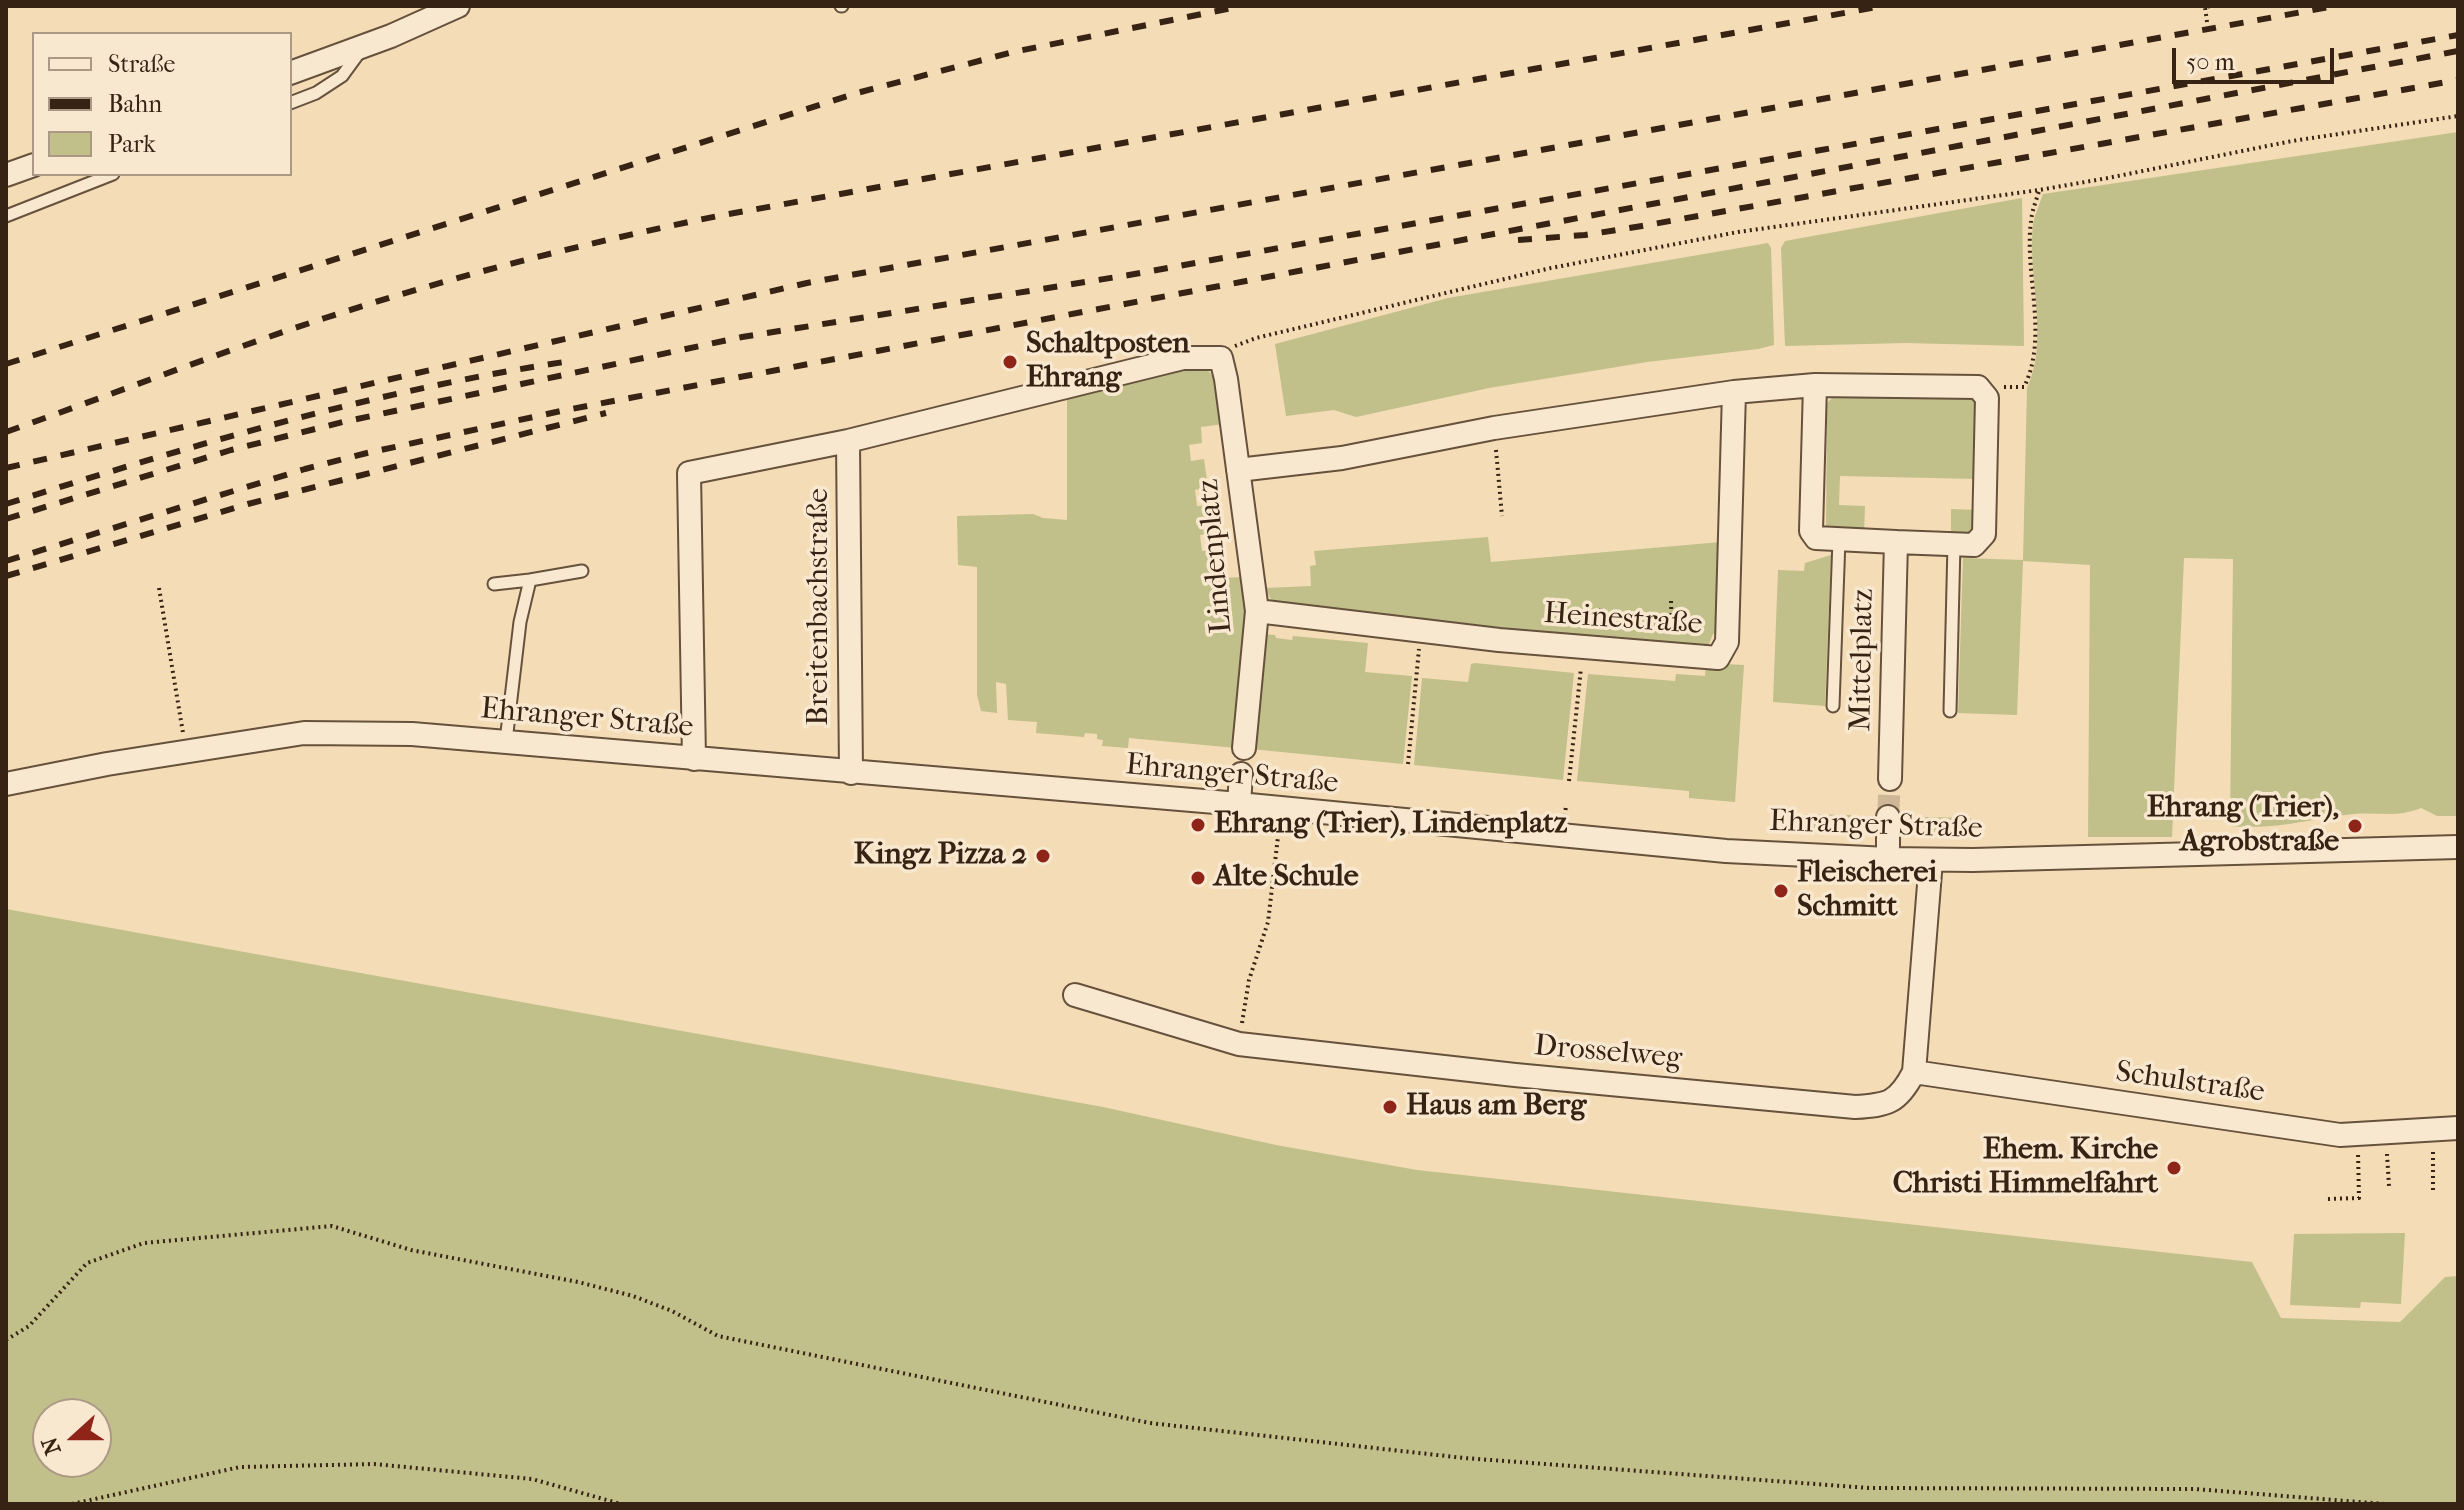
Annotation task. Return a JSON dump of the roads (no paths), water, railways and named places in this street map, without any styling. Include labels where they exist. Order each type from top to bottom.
[{"type":"street","points":[[292,72],[458,6]]},
{"type":"street","points":[[6,175],[32,166]]},
{"type":"street","name":"Breitenbachstraße","points":[[694,759],[689,473],[848,441],[1183,358],[1221,358]]},
{"type":"street","name":"Lindenplatz","points":[[1221,358],[1257,611],[1244,748]]},
{"type":"street","points":[[1238,470],[1342,458],[1494,428],[1734,392],[1815,385],[1978,387],[1987,398],[1984,534],[1974,545],[1816,538],[1811,531],[1815,385]]},
{"type":"street","name":"Heinestraße","points":[[1257,611],[1583,648],[1718,658],[1727,642],[1734,392]]},
{"type":"street","name":"Breitenbachstraße","points":[[848,441],[851,773]]},
{"type":"street","name":"Mittelplatz","points":[[1890,779],[1896,542]]},
{"type":"street","name":"Ehranger Straße","points":[[6,784],[304,733],[412,734],[1239,804],[1726,851],[1931,860],[2458,847]]},
{"type":"street","points":[[1239,804],[1241,774]]},
{"type":"street","points":[[1888,817],[1888,859]]},
{"type":"street","points":[[1914,1072],[1931,860]]},
{"type":"street","name":"Drosselweg","points":[[1075,995],[1239,1044],[1855,1107],[1883,1106],[1906,1087],[1914,1072]]},
{"type":"street","name":"Schulstraße","points":[[1914,1072],[2327,1133],[2458,1128]]},
{"type":"lane","points":[[292,102],[316,93],[342,76],[363,46]]},
{"type":"lane","points":[[6,216],[108,176]]},
{"type":"lane","points":[[1833,706],[1839,539]]},
{"type":"lane","points":[[1950,711],[1954,544]]},
{"type":"lane","points":[[494,584],[582,571]]},
{"type":"lane","points":[[506,741],[520,622],[530,580]]},
{"type":"tunnel","points":[[1888,817],[1890,779]]},
{"type":"railway","points":[[6,364],[857,93],[1013,52],[1242,6]]},
{"type":"railway","points":[[6,432],[325,318],[471,274],[619,237],[718,216],[1883,6]]},
{"type":"railway","points":[[6,468],[807,283],[2335,6]]},
{"type":"railway","points":[[6,519],[231,450],[343,422],[742,337],[1129,275],[2458,35]]},
{"type":"railway","points":[[6,561],[305,469],[561,411],[2458,51]]},
{"type":"railway","points":[[1518,240],[1585,235],[1642,226],[2458,80]]},
{"type":"railway","points":[[6,504],[213,441],[352,404],[564,362]]},
{"type":"railway","points":[[6,576],[248,504],[606,413]]},
{"type":"place","name":"Schaltposten Ehrang","points":[[1010,362]]},
{"type":"place","name":"Ehrang (Trier), Lindenplatz","points":[[1198,825]]},
{"type":"place","name":"Ehrang (Trier), Agrobstraße","points":[[2355,826]]},
{"type":"place","name":"Kingz Pizza 2","points":[[1043,856]]},
{"type":"place","name":"Alte Schule","points":[[1198,878]]},
{"type":"place","name":"Fleischerei Schmitt","points":[[1781,891]]},
{"type":"place","name":"Haus am Berg","points":[[1390,1107]]},
{"type":"place","name":"Ehem. Kirche Christi Himmelfahrt","points":[[2174,1168]]}]
